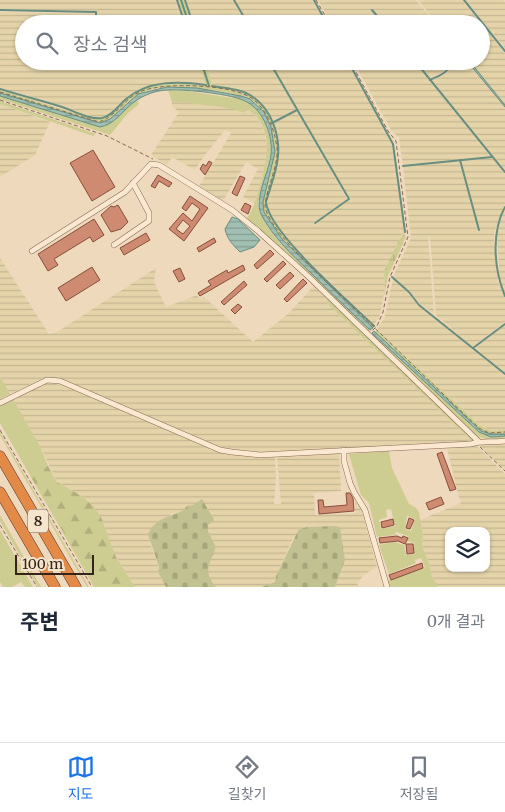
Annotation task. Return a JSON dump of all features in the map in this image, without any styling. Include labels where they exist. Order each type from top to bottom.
[{"type":"highway","name":"8","points":[[0,456],[76,587]]},
{"type":"highway","name":"8","points":[[0,492],[55,587]]},
{"type":"street","points":[[32,252],[125,192],[152,164],[155,164],[174,173],[240,216],[309,277],[478,441]]},
{"type":"street","points":[[114,245],[149,221],[149,213],[133,183]]},
{"type":"street","points":[[0,404],[47,380],[60,382],[220,450],[260,455],[471,444],[478,441],[505,441]]},
{"type":"street","points":[[344,450],[344,461],[350,483],[365,510],[387,587]]},
{"type":"path","points":[[316,0],[325,15]]},
{"type":"path","points":[[355,70],[388,131],[396,141],[408,237],[390,277],[383,312],[374,329],[368,335]]},
{"type":"path","points":[[0,92],[100,122],[111,116],[139,92],[166,85],[226,90],[253,98],[268,118],[277,147],[276,161],[265,207],[269,217],[292,248],[479,428],[490,432],[505,432]]},
{"type":"path","points":[[0,100],[117,140],[148,156],[155,164]]},
{"type":"path","points":[[0,430],[92,587]]},
{"type":"path","points":[[478,441],[480,448],[505,472]]},
{"type":"path","points":[[0,525],[37,587]]},
{"type":"shaded area","points":[[0,0],[176,0],[181,15],[97,15],[97,11],[0,9]]},
{"type":"shaded area","points":[[186,0],[233,0],[241,15],[191,15]]},
{"type":"shaded area","points":[[235,0],[313,0],[321,15],[243,15]]},
{"type":"shaded area","points":[[318,0],[416,0],[428,15],[377,15],[372,9],[375,15],[327,15]]},
{"type":"shaded area","points":[[418,0],[462,0],[474,15],[430,15]]},
{"type":"shaded area","points":[[465,0],[503,0],[505,2],[505,48],[490,30],[490,15],[478,15]]},
{"type":"shaded area","points":[[0,12],[95,14],[15,15],[15,70],[202,70],[206,84],[170,82],[141,88],[132,93],[106,116],[99,118],[0,88]]},
{"type":"shaded area","points":[[490,35],[505,53],[505,105],[476,70],[490,70]]},
{"type":"shaded area","points":[[208,70],[273,70],[296,109],[273,122],[264,107],[254,97],[237,90],[212,85]]},
{"type":"shaded area","points":[[275,70],[352,70],[393,145],[404,233],[384,271],[385,288],[380,315],[374,325],[293,246],[277,225],[268,208],[267,202],[279,155],[274,123],[297,111],[347,199],[314,222],[313,225],[350,200]]},
{"type":"shaded area","points":[[358,70],[421,70],[491,156],[403,166],[399,138],[391,130]]},
{"type":"shaded area","points":[[423,70],[446,70],[445,71],[430,78]]},
{"type":"shaded area","points":[[449,70],[474,70],[505,107],[505,170],[432,80],[446,74]]},
{"type":"shaded area","points":[[474,70],[477,70],[505,107]]},
{"type":"shaded area","points":[[167,87],[197,88],[241,96],[250,99],[264,112],[271,127],[275,152],[263,202],[264,212],[282,239],[373,328],[370,330],[289,252],[261,214],[259,200],[270,162],[270,140],[263,118],[247,102],[232,97],[197,91],[157,91],[137,100],[112,122],[100,127],[0,96],[0,93],[100,123],[110,119],[138,94]]},
{"type":"shaded area","points":[[182,101],[236,109],[243,113],[246,108],[260,122],[265,132],[268,153],[256,204],[243,197],[258,169],[246,162],[223,201],[199,186],[231,133],[225,130],[195,170],[172,157],[167,165],[151,155],[179,112],[172,106],[172,102]]},
{"type":"shaded area","points":[[0,104],[50,122],[35,155],[0,177]]},
{"type":"shaded area","points":[[492,158],[505,174],[505,204],[494,236],[498,282],[505,298],[505,322],[472,347],[436,315],[430,236],[428,236],[434,314],[420,304],[410,291],[393,277],[411,238],[403,167],[459,161],[479,231],[461,161]]},
{"type":"shaded area","points":[[505,209],[505,294],[500,282],[497,227]]},
{"type":"shaded area","points":[[232,217],[238,219],[260,240],[254,247],[240,252],[231,242],[225,229]]},
{"type":"shaded area","points":[[0,258],[49,334],[57,332],[156,268],[154,282],[166,307],[197,295],[200,299],[204,297],[253,342],[289,313],[314,286],[327,298],[329,305],[470,439],[467,442],[259,453],[221,447],[69,382],[43,378],[10,394],[0,376]]},
{"type":"shaded area","points":[[393,279],[409,292],[419,305],[505,376],[505,430],[491,431],[479,425],[377,330],[385,316]]},
{"type":"shaded area","points":[[505,325],[505,373],[474,349]]},
{"type":"shaded area","points":[[374,331],[481,431],[491,434],[505,434],[505,436],[491,437],[479,432],[372,333]]},
{"type":"shaded area","points":[[47,383],[61,385],[226,453],[275,457],[274,504],[281,504],[277,457],[339,452],[341,491],[314,493],[315,515],[355,513],[355,502],[362,512],[377,567],[365,574],[357,583],[359,587],[335,587],[345,560],[336,526],[308,527],[293,538],[275,582],[262,587],[216,587],[208,576],[208,565],[216,547],[208,531],[207,524],[213,519],[193,505],[187,506],[179,513],[171,514],[150,543],[159,568],[158,572],[166,587],[135,587],[116,557],[93,506],[82,496],[57,482],[40,446],[13,399]]},
{"type":"shaded area","points":[[505,444],[505,470],[480,445]]},
{"type":"shaded area","points":[[477,446],[505,474],[505,587],[438,587],[432,576],[422,546],[423,536],[420,520],[461,503],[447,448]]},
{"type":"green space","points":[[178,0],[184,0],[189,15],[183,15]]},
{"type":"green space","points":[[202,70],[208,70],[212,86],[245,94],[257,100],[263,106],[272,122],[277,139],[276,162],[266,202],[270,215],[294,249],[373,328],[310,269],[277,233],[267,217],[263,200],[275,152],[269,124],[263,112],[253,101],[237,95],[211,90],[185,87],[160,88],[146,91],[135,97],[106,121],[100,123],[0,93],[0,90],[78,114],[103,119],[130,96],[147,87],[166,84],[206,86]]},
{"type":"green space","points":[[168,90],[239,99],[254,107],[260,114],[267,129],[271,156],[258,203],[260,212],[279,242],[370,330],[368,332],[310,275],[247,218],[257,196],[264,172],[267,151],[265,132],[255,115],[246,108],[244,113],[224,107],[172,102]]},
{"type":"green space","points":[[0,96],[66,117],[104,126],[112,122],[137,99],[139,104],[128,113],[110,135],[0,99]]},
{"type":"green space","points":[[0,101],[96,134],[93,136],[0,104]]},
{"type":"green space","points":[[404,233],[406,237],[388,276],[383,303],[385,288],[384,271]]},
{"type":"green space","points":[[327,298],[475,441],[467,442],[470,439],[329,305]]},
{"type":"green space","points":[[377,330],[479,425],[491,431],[505,430],[505,434],[491,434],[481,431],[375,332]]},
{"type":"green space","points":[[372,333],[479,432],[491,437],[505,436],[505,439],[489,440],[477,436],[370,335]]},
{"type":"green space","points":[[0,376],[10,394],[0,399]]},
{"type":"green space","points":[[13,399],[40,446],[48,466],[32,477],[96,587],[94,587],[0,423],[0,406]]},
{"type":"green space","points":[[0,432],[89,587],[87,587]]},
{"type":"green space","points":[[389,451],[392,468],[409,504],[419,512],[423,536],[422,546],[432,576],[438,587],[389,587],[387,581],[425,567],[421,558],[415,560],[416,563],[389,574],[379,545],[394,542],[404,545],[406,555],[413,554],[414,543],[407,541],[408,536],[396,532],[395,535],[377,537],[369,503],[361,495],[349,454]],"holes":[[[391,509],[395,526],[381,529],[379,520],[387,517],[386,510]],[[407,516],[415,519],[411,531],[405,529]]]},
{"type":"green space","points":[[48,466],[57,482],[82,496],[101,517],[116,557],[135,587],[96,587],[31,477]]},
{"type":"green space","points":[[202,499],[214,520],[208,525],[208,531],[216,547],[208,567],[208,572],[216,587],[166,587],[158,572],[159,567],[148,534],[163,518],[179,513],[187,506],[193,505]]},
{"type":"green space","points":[[0,515],[41,587],[38,587],[0,521]]},
{"type":"green space","points":[[336,526],[340,528],[345,560],[335,587],[262,587],[275,582],[276,576],[299,529]]},
{"type":"green space","points":[[0,530],[33,587],[25,587],[21,582],[12,587],[3,587],[0,582]]},
{"type":"building","points":[[93,150],[115,187],[92,201],[70,163]]},
{"type":"building","points":[[209,161],[212,163],[205,175],[200,169],[203,164],[206,166]]},
{"type":"building","points":[[158,175],[172,183],[169,187],[159,181],[155,188],[151,186]]},
{"type":"building","points":[[240,176],[245,178],[237,196],[232,193]]},
{"type":"building","points":[[190,196],[208,208],[184,241],[169,229],[183,213],[192,221],[200,209],[192,203],[186,211],[182,208]],"holes":[[[183,220],[190,226],[183,234],[176,229]]]},
{"type":"building","points":[[245,203],[251,206],[248,214],[241,210]]},
{"type":"building","points":[[118,205],[128,222],[121,229],[111,232],[101,215],[111,206]]},
{"type":"building","points":[[94,219],[104,235],[93,242],[90,237],[54,259],[58,265],[48,271],[38,254]]},
{"type":"building","points":[[146,233],[150,240],[124,255],[120,248]]},
{"type":"building","points":[[214,238],[216,242],[199,252],[197,248]]},
{"type":"building","points":[[270,250],[274,254],[257,269],[254,265]]},
{"type":"building","points":[[283,261],[286,264],[267,282],[264,279]]},
{"type":"building","points":[[243,265],[245,270],[200,296],[198,293],[211,285],[208,281],[227,270],[228,273]]},
{"type":"building","points":[[92,267],[100,280],[66,301],[58,288]]},
{"type":"building","points":[[180,268],[185,279],[179,282],[173,271]]},
{"type":"building","points":[[290,272],[294,276],[280,289],[276,285]]},
{"type":"building","points":[[303,279],[307,283],[287,302],[284,299]]},
{"type":"building","points":[[244,281],[247,285],[224,305],[221,302]]},
{"type":"building","points":[[238,304],[242,307],[235,314],[231,310]]},
{"type":"building","points":[[442,452],[456,489],[450,491],[437,454]]},
{"type":"building","points":[[346,493],[350,493],[353,498],[354,511],[319,514],[318,500],[323,500],[324,507],[347,505]]},
{"type":"building","points":[[441,497],[444,504],[429,510],[426,503]]},
{"type":"building","points":[[409,518],[414,520],[410,529],[406,528]]},
{"type":"building","points":[[393,519],[394,525],[382,528],[381,522]]},
{"type":"building","points":[[397,536],[408,538],[405,544],[398,541],[380,543],[379,538]]},
{"type":"building","points":[[406,544],[413,544],[414,553],[407,554]]},
{"type":"building","points":[[422,563],[423,568],[391,580],[389,575]]},
{"type":"waterway","points":[[177,0],[182,15]]},
{"type":"waterway","points":[[181,0],[186,15]]},
{"type":"waterway","points":[[185,0],[190,15]]},
{"type":"waterway","points":[[234,0],[243,15]]},
{"type":"waterway","points":[[314,0],[322,15]]},
{"type":"waterway","points":[[464,0],[476,15]]},
{"type":"waterway","points":[[0,10],[96,12],[96,15]]},
{"type":"waterway","points":[[372,10],[376,15]]},
{"type":"waterway","points":[[490,32],[505,51]]},
{"type":"waterway","points":[[204,70],[209,86]]},
{"type":"waterway","points":[[274,70],[349,199],[315,223]]},
{"type":"waterway","points":[[353,70],[393,144],[405,232]]},
{"type":"waterway","points":[[422,70],[505,172]]},
{"type":"waterway","points":[[430,80],[447,70]]},
{"type":"waterway","points":[[0,89],[86,116],[102,118],[109,115],[126,99],[144,88],[164,83],[206,85]]},
{"type":"waterway","points":[[212,86],[244,92],[265,108],[276,131],[278,148],[276,167],[266,202],[271,215],[295,249],[374,326]]},
{"type":"waterway","points":[[272,123],[297,110]]},
{"type":"waterway","points":[[403,166],[492,157]]},
{"type":"waterway","points":[[460,160],[479,230]]},
{"type":"waterway","points":[[505,207],[496,239],[496,263],[505,296]]},
{"type":"waterway","points":[[392,277],[409,292],[419,305],[505,374]]},
{"type":"waterway","points":[[473,348],[505,324]]}]
